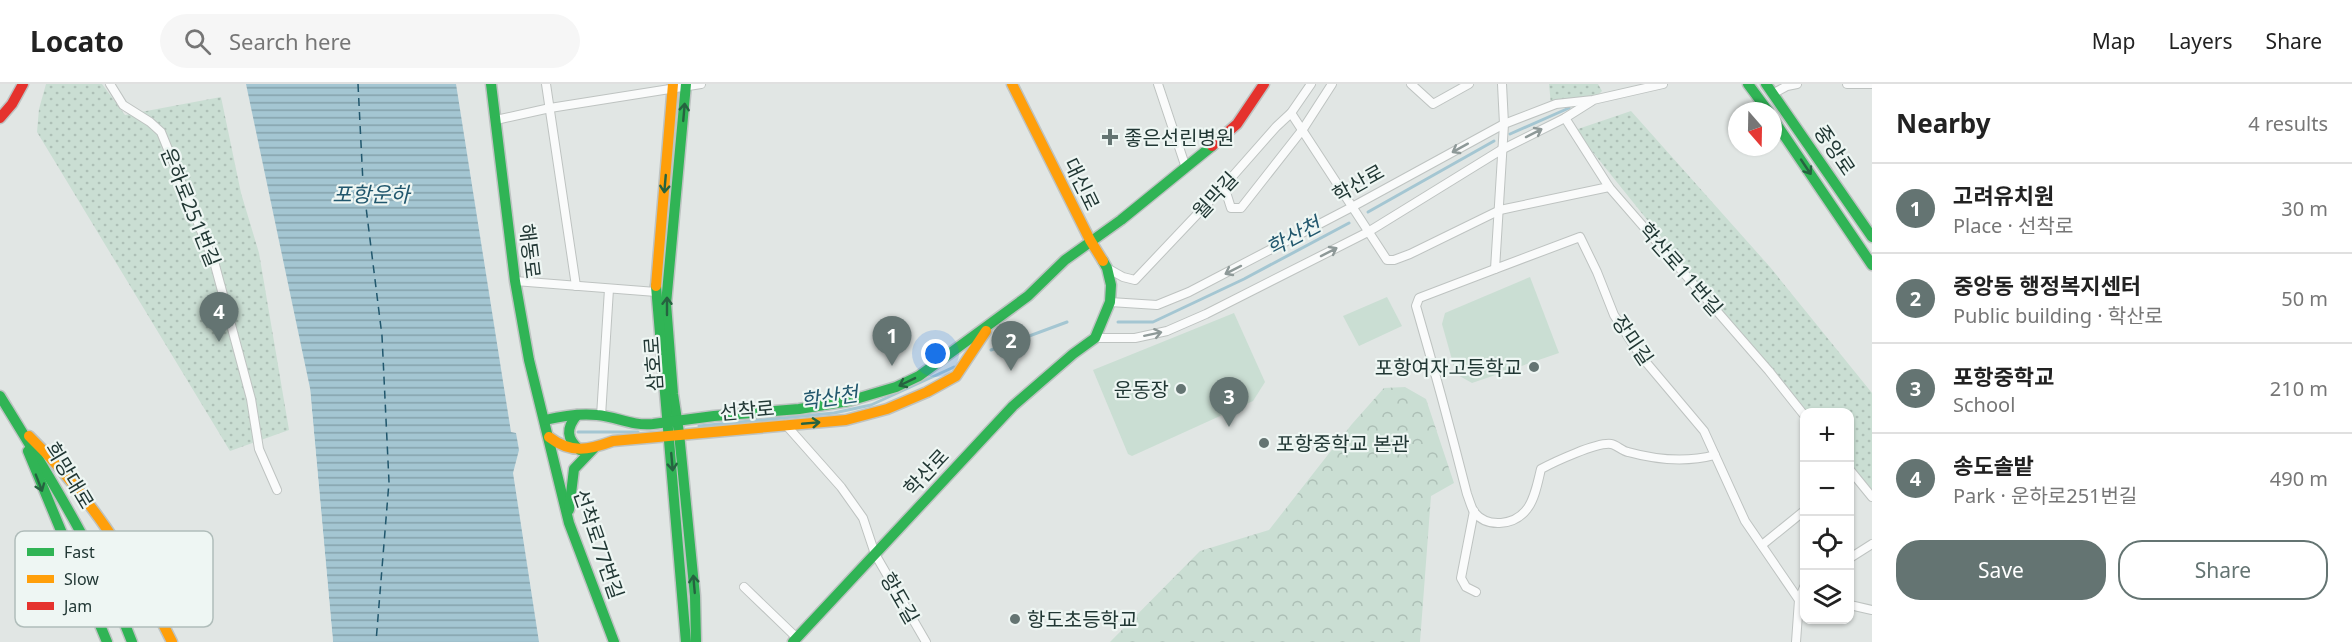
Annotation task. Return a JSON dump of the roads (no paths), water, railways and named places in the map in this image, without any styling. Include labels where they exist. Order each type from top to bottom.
[{"type":"street","points":[[0,118],[12,104],[23,84]]},
{"type":"street","name":"운하로251번길","points":[[110,84],[123,105],[161,132],[216,265],[251,399],[259,449],[277,490]]},
{"type":"street","name":"해동로","points":[[491,84],[515,281],[529,360],[545,420]]},
{"type":"street","points":[[546,84],[576,286]]},
{"type":"street","points":[[496,120],[673,86],[701,84]]},
{"type":"street","name":"대신로","points":[[1012,84],[1090,240],[1107,268],[1111,285],[1110,302]]},
{"type":"street","points":[[1158,84],[1186,168]]},
{"type":"street","name":"선착로","points":[[545,420],[577,415],[601,416],[622,424],[642,425],[857,401],[904,385],[990,326],[1028,296],[1065,260],[1121,220],[1186,168],[1237,124],[1264,84]]},
{"type":"street","name":"월막길","points":[[1107,268],[1136,280],[1291,113],[1311,84]]},
{"type":"street","points":[[1224,186],[1231,208],[1241,208],[1303,129],[1332,84]]},
{"type":"street","points":[[1411,84],[1433,104],[1469,84]]},
{"type":"street","points":[[1502,84],[1504,124],[1495,269],[1419,298],[1416,306],[1430,348],[1434,372],[1467,494],[1474,511],[1485,520],[1501,524],[1511,522],[1529,507],[1541,469],[1563,458],[1598,447],[1611,444],[1622,450],[1641,455],[1686,461],[1715,455]]},
{"type":"street","name":"학산로","points":[[1110,302],[1157,305],[1189,292],[1504,124],[1556,104],[1593,100],[1663,84]]},
{"type":"street","points":[[1748,84],[1761,102]]},
{"type":"street","name":"중앙로","points":[[1766,84],[1871,235]]},
{"type":"street","points":[[1774,93],[1797,84]]},
{"type":"street","points":[[1847,84],[1872,84]]},
{"type":"street","name":"삼호로","points":[[673,420],[666,304],[686,85]]},
{"type":"street","name":"삼호로","points":[[673,86],[656,292],[673,420],[686,642]]},
{"type":"street","name":"학산로","points":[[795,640],[1013,406],[1095,338],[1135,338],[1167,331],[1258,288],[1368,232],[1501,150],[1566,118],[1593,100]]},
{"type":"street","points":[[1291,113],[1387,260],[1410,254],[1500,210],[1609,187]]},
{"type":"street","name":"학산로11번길","points":[[1566,118],[1609,187],[1769,371],[1800,410]]},
{"type":"street","name":"중앙로","points":[[1782,131],[1872,265]]},
{"type":"street","name":"장미길","points":[[1495,269],[1580,237],[1614,315],[1640,355],[1704,431],[1745,521],[1800,595]]},
{"type":"street","points":[[515,281],[656,292]]},
{"type":"street","points":[[601,416],[609,289]]},
{"type":"street","points":[[1095,338],[1110,302]]},
{"type":"street","name":"선착로","points":[[549,437],[566,450],[580,450],[613,441],[674,434],[846,420],[887,409],[927,392],[956,376],[990,326]]},
{"type":"street","name":"희망대로","points":[[0,396],[83,531]]},
{"type":"street","points":[[577,415],[570,422],[568,436],[570,442],[580,450]]},
{"type":"street","name":"선착로77번길","points":[[545,420],[569,523],[614,642]]},
{"type":"street","name":"항도길","points":[[786,425],[841,487],[863,518],[875,554],[926,642]]},
{"type":"street","points":[[20,428],[39,483],[61,531]]},
{"type":"street","points":[[20,428],[65,472],[107,531]]},
{"type":"street","name":"삼호로","points":[[674,434],[695,596],[696,642]]},
{"type":"street","points":[[569,523],[574,469],[594,448]]},
{"type":"street","points":[[1854,478],[1872,498]]},
{"type":"street","points":[[1474,511],[1461,578],[1466,587],[1476,592]]},
{"type":"street","points":[[1762,545],[1800,514]]},
{"type":"street","points":[[1854,555],[1872,544]]},
{"type":"street","points":[[744,587],[795,640]]},
{"type":"street","points":[[1854,606],[1872,610]]},
{"type":"street","points":[[1796,642],[1800,613]]},
{"type":"street","points":[[102,627],[107,642]]},
{"type":"street","name":"희망대로","points":[[126,627],[132,642]]},
{"type":"street","points":[[165,627],[172,642]]},
{"type":"water","name":"포항운하","points":[[246,84],[456,84],[511,432],[516,433],[519,450],[513,473],[539,642],[333,642],[310,388]]},
{"type":"waterway","points":[[1510,134],[1569,108]]},
{"type":"waterway","name":"학산천","points":[[1368,212],[1494,141]]},
{"type":"waterway","name":"학산천","points":[[1118,322],[1153,322],[1244,279],[1349,223]]},
{"type":"waterway","name":"학산천","points":[[991,350],[1067,322]]},
{"type":"waterway","name":"학산천","points":[[699,426],[834,413],[871,405],[954,367]]},
{"type":"waterway","name":"학산천","points":[[578,432],[638,432]]},
{"type":"place","name":"좋은선린병원","points":[[1110,137]]},
{"type":"place","name":"송도솔밭","points":[[219,342]]},
{"type":"place","name":"고려유치원","points":[[892,366]]},
{"type":"place","name":"포항여자고등학교","points":[[1534,367]]},
{"type":"place","name":"중앙동 행정복지센터","points":[[1011,371]]},
{"type":"place","name":"운동장","points":[[1181,389]]},
{"type":"place","name":"포항중학교","points":[[1229,427]]},
{"type":"place","name":"포항중학교 본관","points":[[1264,443]]},
{"type":"place","name":"항도초등학교","points":[[1015,619]]}]
